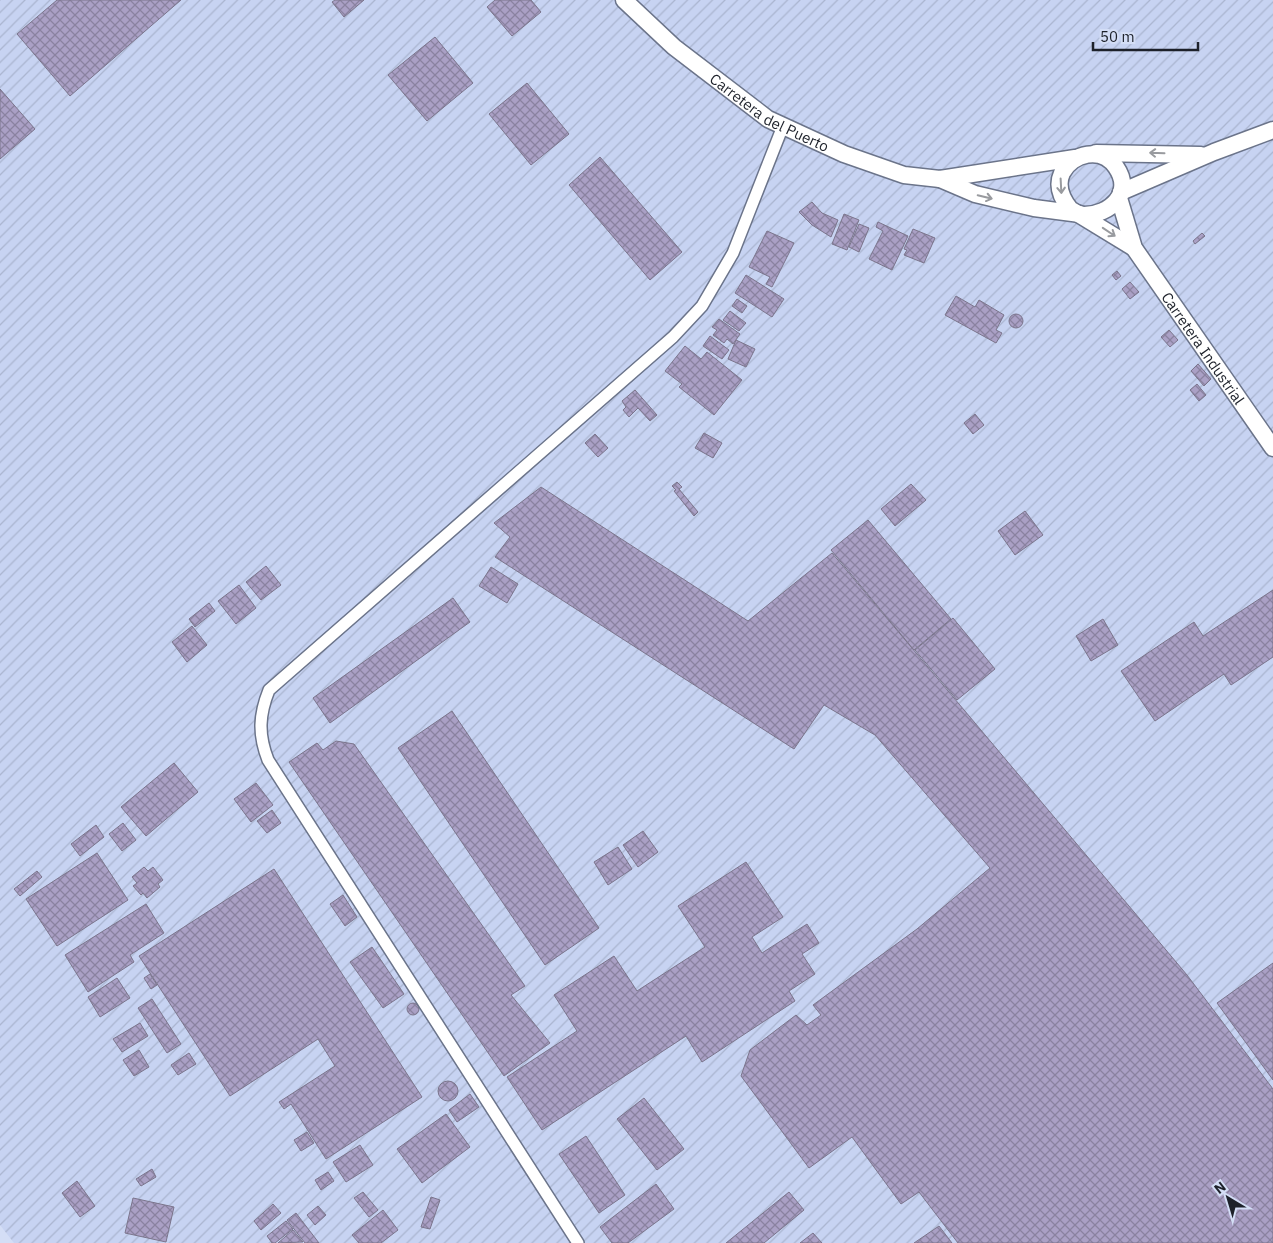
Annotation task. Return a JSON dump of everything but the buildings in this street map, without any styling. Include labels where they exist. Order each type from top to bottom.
[{"type":"main road","name":"Carretera del Puerto","points":[[624,0],[674,47],[768,119],[852,157],[904,175],[940,179],[1075,158]]},
{"type":"main road","points":[[1206,155],[1111,152],[1075,158],[1066,165],[1060,176],[1059,188],[1066,204],[1082,215],[1098,215],[1110,209],[1120,195],[1206,155],[1273,130]]},
{"type":"main road","points":[[1093,154],[1106,157],[1116,166],[1121,178],[1120,195]]},
{"type":"main road","name":"Carretera del Puerto","points":[[940,179],[975,194],[1034,208],[1082,215]]},
{"type":"main road","name":"Carretera Industrial","points":[[1120,195],[1134,248],[1273,448]]},
{"type":"main road","name":"Carretera Industrial","points":[[1082,215],[1134,248]]},
{"type":"street","points":[[578,1243],[268,760],[262,742],[261,711],[269,690],[673,337],[702,306],[733,253],[783,126]]},
{"type":"shaded area","points":[[0,0],[1273,0],[1273,1243],[14,1243],[0,1225]]}]
